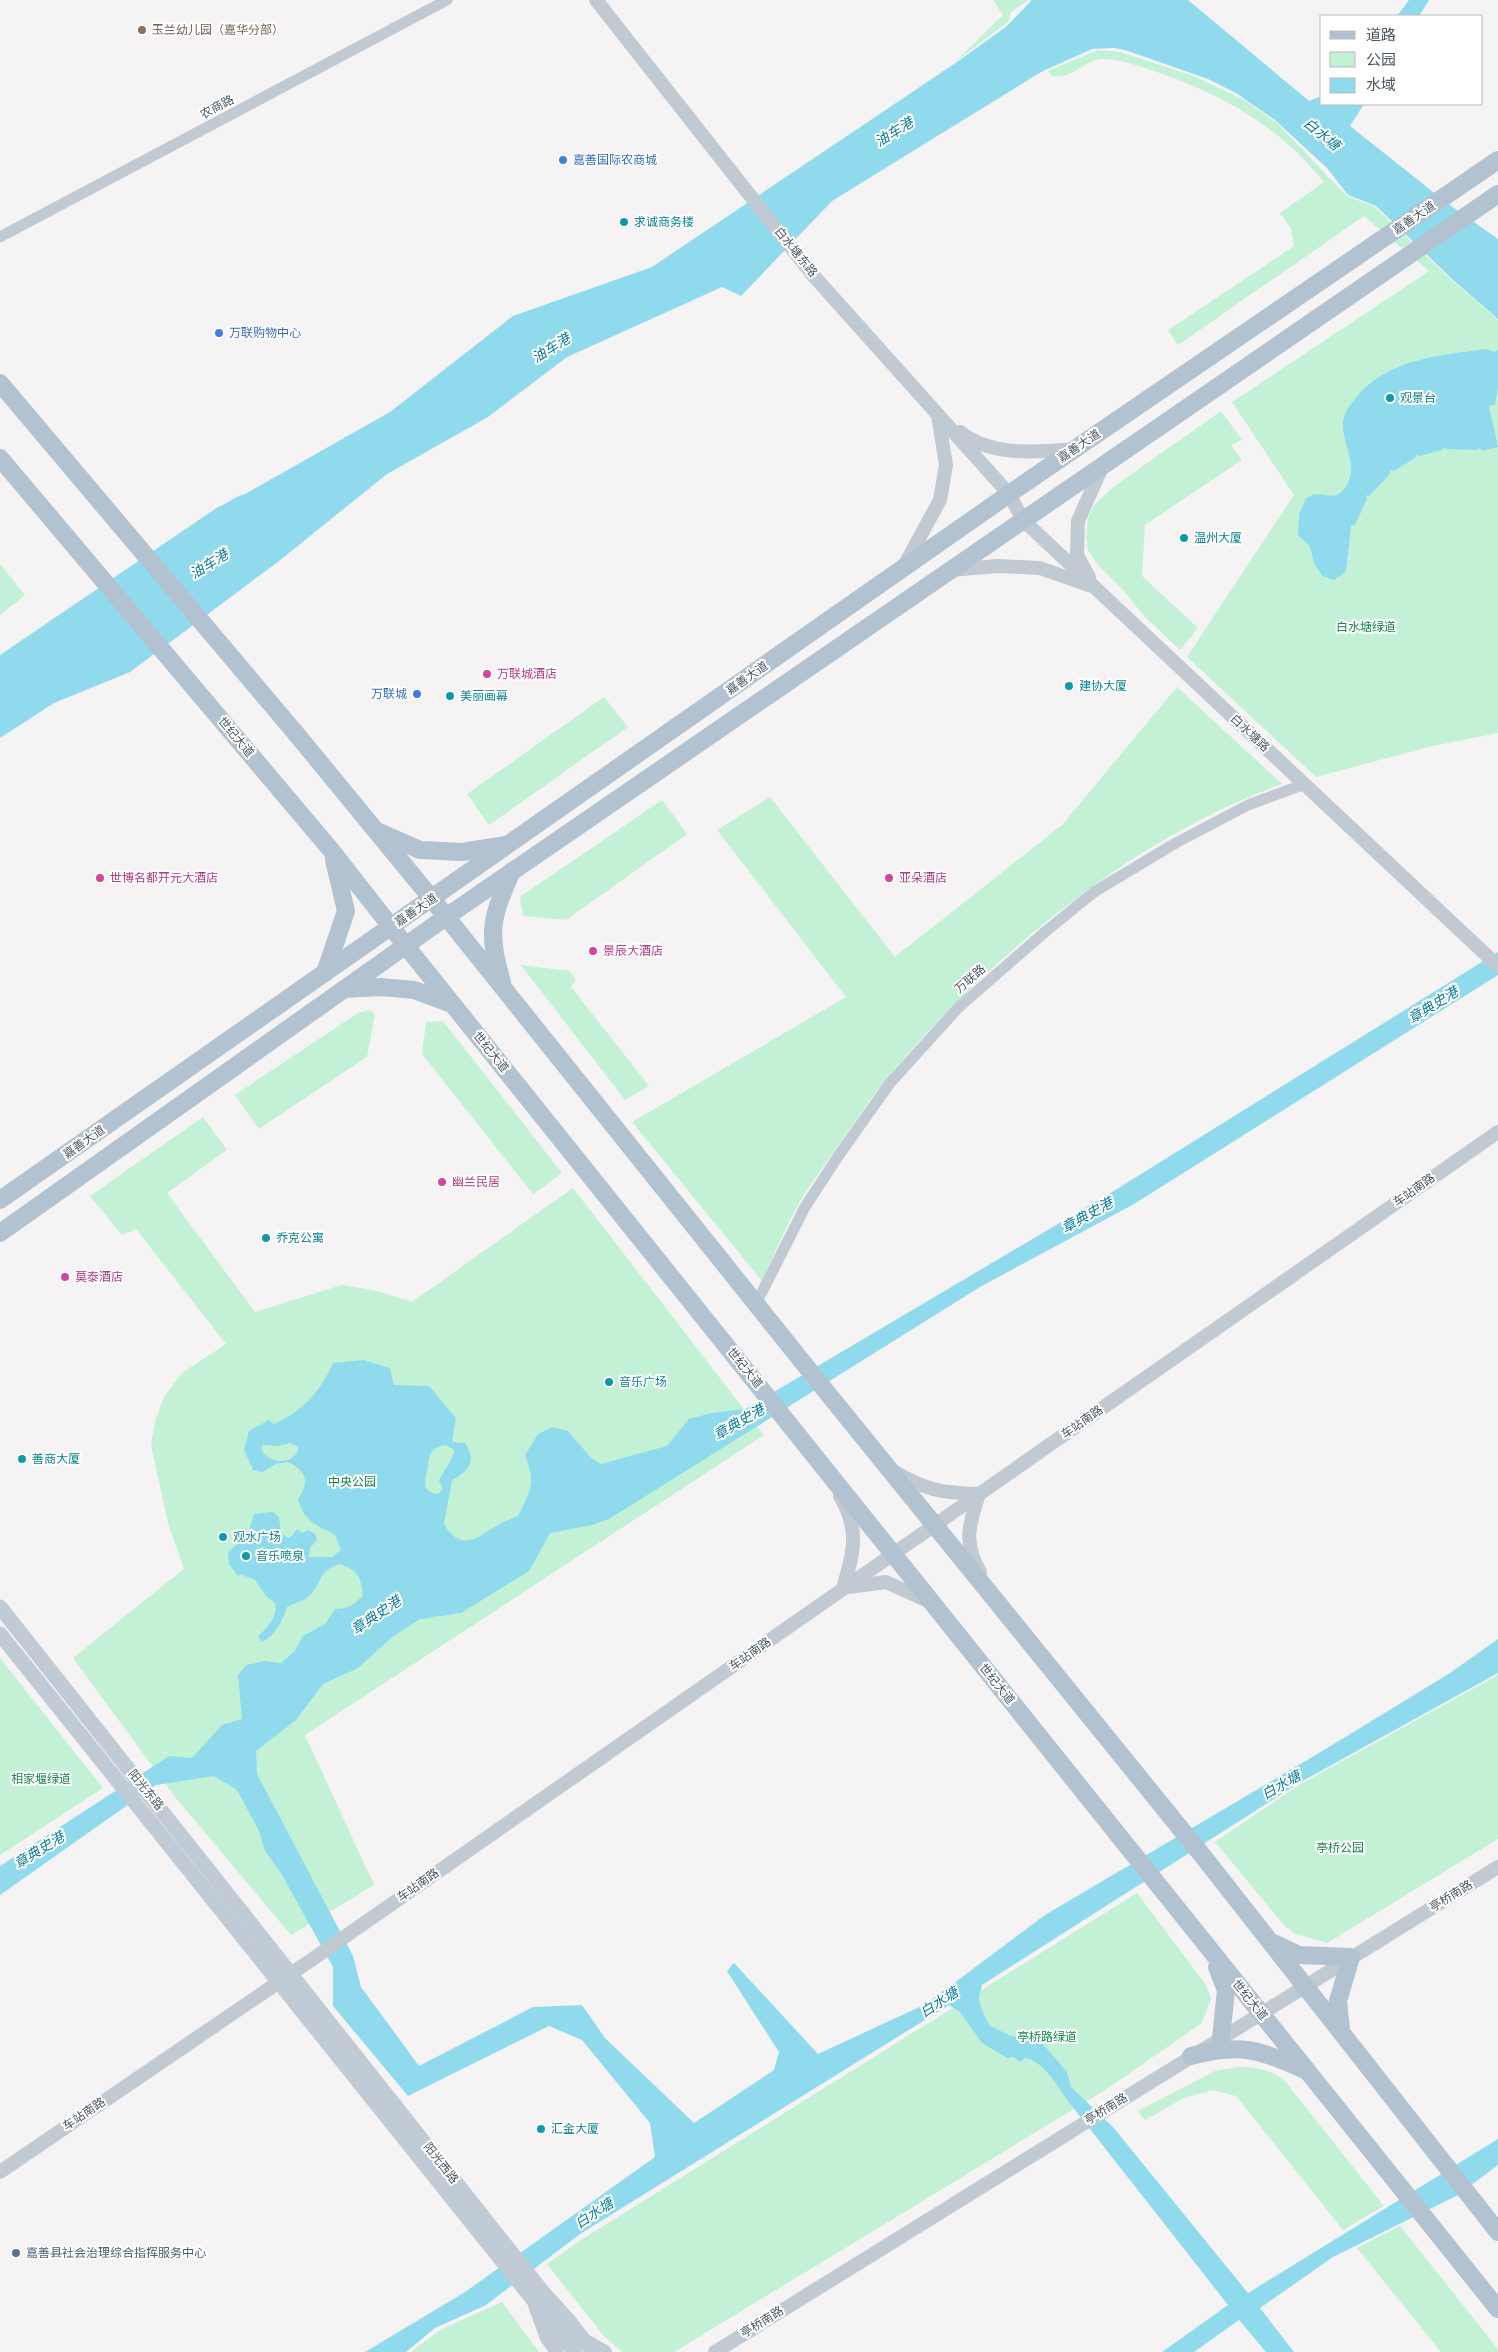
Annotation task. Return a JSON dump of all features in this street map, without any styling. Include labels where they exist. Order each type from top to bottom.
[{"type":"main road","name":"嘉善大道","points":[[0,1200],[1009,494],[1498,160]]},
{"type":"main road","name":"嘉善大道","points":[[0,1232],[512,871],[1496,196]]},
{"type":"main road","points":[[0,383],[432,899],[804,1364],[1271,1941],[1498,2232]]},
{"type":"main road","name":"世纪大道","points":[[0,458],[331,850],[452,1004],[1498,2309]]},
{"type":"main road","points":[[376,831],[420,850],[462,852],[509,845]]},
{"type":"main road","points":[[325,973],[346,911],[342,887],[331,850]]},
{"type":"main road","points":[[504,990],[493,951],[492,930],[500,900],[512,871]]},
{"type":"main road","points":[[345,989],[381,988],[414,990],[452,1004]]},
{"type":"main road","name":"阳光东路","points":[[0,1607],[163,1811],[285,1977]]},
{"type":"main road","name":"阳光东路","points":[[0,1634],[151,1822],[285,1977]]},
{"type":"main road","points":[[1271,1941],[1298,1955],[1351,1957],[1338,2001],[1341,2031]]},
{"type":"main road","points":[[1210,1950],[1226,1990],[1221,2038]]},
{"type":"main road","name":"阳光西路","points":[[285,1977],[496,2242],[536,2294],[575,2352]]},
{"type":"main road","points":[[1191,2056],[1223,2048],[1247,2049],[1273,2056],[1308,2072]]},
{"type":"main road","name":"阳光西路","points":[[536,2294],[584,2340],[593,2352]]},
{"type":"street","name":"农商路","points":[[0,237],[447,0]]},
{"type":"street","name":"白水塘东路","points":[[596,0],[812,274],[1009,494]]},
{"type":"street","points":[[938,414],[970,440],[996,449],[1037,452],[1075,449]]},
{"type":"street","points":[[903,568],[940,500],[946,465],[938,414]]},
{"type":"street","points":[[1096,588],[1077,555],[1078,521],[1103,465]]},
{"type":"street","name":"白水塘路","points":[[1009,494],[1023,520],[1498,966]]},
{"type":"street","points":[[951,570],[998,566],[1040,568],[1096,588]]},
{"type":"street","name":"万联路","points":[[756,1304],[805,1207],[839,1155],[890,1083],[959,1007],[1094,892],[1174,844],[1248,805],[1305,784]]},
{"type":"street","name":"车站南路","points":[[0,2172],[320,1954],[1498,1132]]},
{"type":"street","points":[[824,1468],[847,1508],[853,1528],[854,1548],[843,1588],[886,1582],[932,1604]]},
{"type":"street","points":[[888,1468],[908,1479],[944,1493],[979,1494],[970,1523],[969,1549],[973,1560],[1002,1609]]},
{"type":"street","name":"亭桥南路","points":[[714,2352],[1498,1867]]},
{"type":"street","points":[[536,2294],[548,2338],[557,2352]]},
{"type":"street","points":[[704,2352],[742,2335]]},
{"type":"street","points":[[723,2352],[742,2335]]},
{"type":"street","points":[[584,2340],[605,2352]]},
{"type":"green space","points":[[993,0],[1028,0],[1010,13],[1009,21],[955,62],[1003,15]]},
{"type":"green space","name":"白水塘绿道","points":[[1098,50],[1120,52],[1191,75],[1243,99],[1277,123],[1347,196],[1375,207],[1445,274],[1498,320],[1498,733],[1432,746],[1316,777],[1187,657],[1294,495],[1232,402],[1429,271],[1364,216],[1178,345],[1168,330],[1294,246],[1291,229],[1280,213],[1324,182],[1306,162],[1270,129],[1229,103],[1184,82],[1133,64],[1105,59],[1091,62],[1066,75],[1052,76],[1048,71]]},
{"type":"green space","points":[[1221,411],[1242,440],[1231,445],[1242,460],[1145,525],[1142,576],[1198,628],[1180,650],[1144,616],[1124,591],[1098,565],[1088,550],[1086,535],[1088,518],[1094,505],[1112,488]]},
{"type":"green space","points":[[0,564],[25,595],[0,615]]},
{"type":"green space","points":[[1177,687],[1282,784],[1226,807],[1171,836],[1117,869],[1066,906],[1016,947],[970,989],[926,1034],[870,1100],[799,1203],[762,1281],[632,1122],[846,997],[717,830],[770,797],[895,957],[1062,825]]},
{"type":"green space","points":[[604,697],[628,727],[489,825],[467,794]]},
{"type":"green space","points":[[662,800],[687,834],[566,920],[523,916],[520,897]]},
{"type":"green space","points":[[521,965],[569,971],[576,980],[571,987],[649,1086],[625,1100]]},
{"type":"green space","points":[[369,1010],[375,1014],[367,1057],[259,1129],[235,1095],[358,1013]]},
{"type":"green space","points":[[443,1021],[562,1173],[533,1194],[422,1054],[426,1022]]},
{"type":"green space","name":"中央公园","points":[[203,1117],[227,1150],[167,1193],[255,1312],[342,1285],[377,1291],[412,1302],[573,1188],[764,1435],[305,1735],[374,1885],[291,1935],[175,1797],[73,1658],[184,1569],[168,1523],[151,1445],[156,1418],[165,1395],[182,1373],[226,1344],[136,1229],[122,1235],[90,1196]]},
{"type":"green space","name":"相家堰绿道","points":[[0,1658],[103,1788],[0,1855]]},
{"type":"green space","name":"亭桥公园","points":[[1498,1675],[1498,1839],[1327,1943],[1294,1933],[1284,1925],[1215,1842],[1299,1785]]},
{"type":"green space","name":"亭桥路绿道","points":[[1137,1893],[1206,1985],[1211,1999],[1202,2023],[1105,2090],[674,2352],[622,2352],[603,2335],[547,2264],[584,2238]]},
{"type":"green space","points":[[1240,2067],[1263,2070],[1284,2080],[1384,2206],[1343,2230],[1236,2096],[1213,2090],[1184,2098],[1145,2120],[1138,2111],[1215,2071]]},
{"type":"green space","points":[[1400,2226],[1498,2349],[1498,2352],[1441,2352],[1357,2248]]},
{"type":"green space","points":[[502,2302],[539,2352],[411,2352],[440,2330]]},
{"type":"water","points":[[1032,0],[1188,0],[1309,101],[1320,97],[1320,105],[1363,105],[1350,126],[1447,203],[1498,239],[1498,319],[1452,279],[1376,206],[1348,195],[1327,168],[1275,120],[1236,93],[1208,79],[1125,50],[1114,48],[1092,49],[1041,72],[832,201],[741,296],[722,287],[567,357],[488,417],[387,474],[279,561],[130,672],[54,703],[0,738],[0,655],[218,507],[245,494],[390,412],[513,316],[652,267],[957,62],[1007,26]]},
{"type":"water","points":[[1409,0],[1429,0],[1420,15],[1398,15]]},
{"type":"water","points":[[1487,349],[1494,352],[1498,350],[1498,387],[1495,405],[1489,406],[1498,447],[1482,451],[1479,448],[1477,450],[1446,449],[1444,447],[1442,450],[1419,456],[1416,454],[1415,458],[1394,471],[1390,470],[1390,474],[1369,496],[1366,495],[1367,499],[1355,525],[1351,526],[1346,571],[1334,580],[1322,576],[1314,563],[1310,546],[1298,535],[1299,514],[1306,499],[1313,494],[1331,496],[1337,494],[1349,482],[1351,467],[1343,423],[1350,405],[1368,385],[1399,367],[1433,357]]},
{"type":"water","points":[[1498,952],[1498,975],[1134,1204],[980,1287],[609,1519],[592,1525],[550,1533],[529,1571],[461,1613],[420,1619],[391,1638],[358,1668],[323,1684],[296,1720],[256,1751],[257,1774],[353,1956],[361,1987],[419,2066],[533,2007],[582,2005],[605,2038],[694,2123],[774,2070],[779,2052],[727,1971],[734,1963],[818,2054],[926,2004],[1045,1915],[1324,1750],[1450,1673],[1498,1639],[1498,1673],[1299,1783],[982,1985],[979,1997],[981,2008],[990,2026],[1009,2035],[1043,2044],[1067,2072],[1071,2087],[1113,2127],[1248,2293],[1498,2139],[1498,2165],[1458,2195],[1333,2257],[1260,2308],[1294,2352],[1266,2352],[1239,2320],[1194,2352],[1162,2352],[1228,2305],[1044,2069],[1032,2060],[1025,2058],[1020,2062],[1014,2057],[1007,2058],[982,2043],[960,2012],[949,2005],[580,2234],[486,2305],[435,2328],[406,2352],[365,2352],[465,2292],[655,2157],[650,2123],[582,2040],[549,2026],[408,2096],[333,2006],[333,1967],[281,1873],[265,1851],[259,1831],[237,1790],[214,1776],[156,1785],[0,1895],[0,1866],[169,1756],[192,1758],[222,1725],[242,1719],[238,1675],[246,1665],[265,1661],[281,1663],[295,1651],[303,1636],[325,1624],[335,1609],[351,1606],[363,1595],[361,1583],[355,1572],[339,1564],[323,1574],[310,1596],[287,1607],[275,1632],[262,1642],[258,1636],[274,1617],[275,1603],[266,1596],[255,1580],[240,1574],[238,1576],[229,1564],[228,1552],[248,1534],[254,1514],[273,1512],[279,1517],[281,1533],[288,1538],[296,1530],[302,1533],[308,1530],[315,1534],[317,1540],[310,1548],[309,1557],[332,1557],[341,1550],[335,1535],[312,1522],[303,1512],[298,1499],[304,1488],[305,1478],[299,1469],[288,1462],[276,1464],[262,1472],[253,1470],[244,1450],[249,1431],[269,1420],[274,1424],[302,1407],[316,1392],[333,1363],[364,1360],[390,1368],[394,1385],[429,1386],[456,1418],[452,1442],[465,1443],[469,1449],[471,1460],[467,1469],[452,1480],[444,1524],[456,1538],[462,1540],[475,1539],[501,1523],[518,1516],[529,1492],[531,1480],[525,1455],[538,1434],[552,1427],[568,1431],[591,1458],[601,1464],[667,1446],[689,1419],[712,1413],[745,1409],[1117,1189]],"holes":[[[290,1443],[298,1447],[298,1451],[295,1456],[285,1461],[270,1458],[262,1451],[262,1445],[279,1446]],[[446,1445],[454,1450],[454,1453],[439,1481],[443,1489],[438,1494],[433,1493],[429,1491],[426,1485],[429,1458],[435,1449]]]},
{"type":"place","name":"玉兰幼儿园（嘉华分部）","points":[[142,30]]},
{"type":"place","name":"嘉善国际农商城","points":[[563,160]]},
{"type":"place","name":"求诚商务楼","points":[[624,222]]},
{"type":"place","name":"万联购物中心","points":[[219,333]]},
{"type":"place","name":"观景台","points":[[1390,398]]},
{"type":"place","name":"温州大厦","points":[[1184,538]]},
{"type":"place","name":"万联城酒店","points":[[487,674]]},
{"type":"place","name":"建协大厦","points":[[1069,686]]},
{"type":"place","name":"万联城","points":[[417,694]]},
{"type":"place","name":"美丽画幕","points":[[450,696]]},
{"type":"place","name":"世博名都开元大酒店","points":[[100,878]]},
{"type":"place","name":"亚朵酒店","points":[[889,878]]},
{"type":"place","name":"景辰大酒店","points":[[593,951]]},
{"type":"place","name":"幽兰民居","points":[[442,1182]]},
{"type":"place","name":"乔克公寓","points":[[266,1238]]},
{"type":"place","name":"莫泰酒店","points":[[65,1277]]},
{"type":"place","name":"音乐广场","points":[[609,1382]]},
{"type":"place","name":"善商大厦","points":[[22,1459]]},
{"type":"place","name":"观水广场","points":[[223,1537]]},
{"type":"place","name":"音乐喷泉","points":[[246,1556]]},
{"type":"place","name":"汇金大厦","points":[[541,2129]]},
{"type":"place","name":"嘉善县社会治理综合指挥服务中心","points":[[16,2253]]},
{"type":"water label","name":"油车港","points":[[894,132]]},
{"type":"water label","name":"白水塘","points":[[1322,134]]},
{"type":"water label","name":"油车港","points":[[551,348]]},
{"type":"water label","name":"油车港","points":[[209,564]]},
{"type":"water label","name":"章典史港","points":[[1433,1005]]},
{"type":"water label","name":"章典史港","points":[[1087,1215]]},
{"type":"water label","name":"章典史港","points":[[739,1422]]},
{"type":"water label","name":"章典史港","points":[[376,1615]]},
{"type":"water label","name":"白水塘","points":[[1281,1785]]},
{"type":"water label","name":"章典史港","points":[[39,1850]]},
{"type":"water label","name":"白水塘","points":[[939,2002]]},
{"type":"water label","name":"白水塘","points":[[594,2213]]}]
